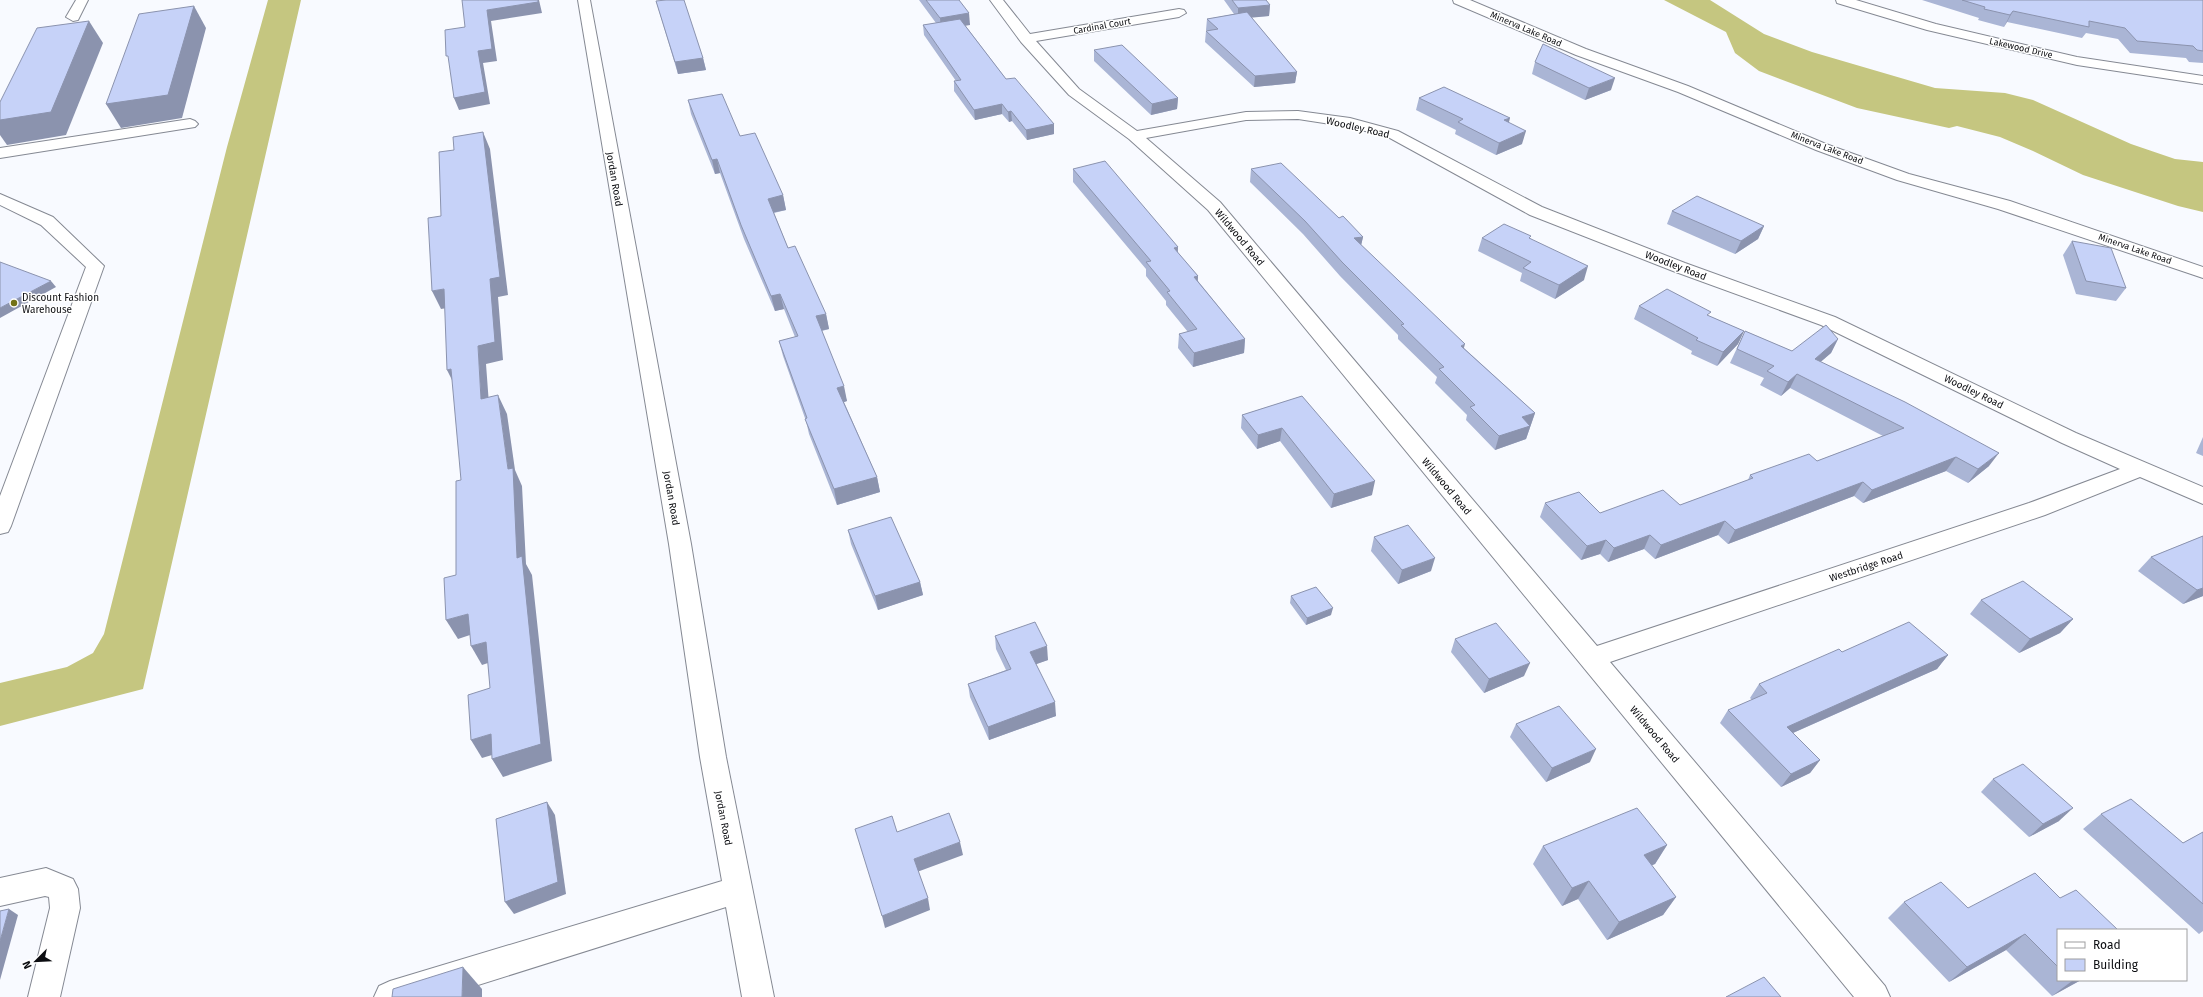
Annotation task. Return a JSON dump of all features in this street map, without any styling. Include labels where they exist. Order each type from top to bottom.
[{"type":"street","points":[[73,16],[82,0]]},
{"type":"street","name":"Jordan Road","points":[[584,0],[595,71],[678,536],[713,757],[758,997]]},
{"type":"street","name":"Wildwood Road","points":[[996,0],[1026,39],[1074,92],[1134,136],[1214,206],[1874,997]]},
{"type":"street","name":"Minerva Lake Road","points":[[1460,0],[1581,52],[1683,89],[1821,147],[1903,177],[2004,205],[2203,273]]},
{"type":"street","name":"Lakewood Drive","points":[[1842,0],[1932,28],[2077,61],[2203,80]]},
{"type":"street","name":"Cardinal Court","points":[[1026,39],[1179,13]]},
{"type":"street","name":"Woodley Road","points":[[1134,136],[1246,116],[1298,115],[1350,123],[1393,134],[1536,211],[1679,267],[1828,322],[2069,438],[2203,496]]},
{"type":"street","points":[[0,153],[190,124]]},
{"type":"street","points":[[0,199],[47,221],[95,266],[0,526]]},
{"type":"street","name":"Westbridge Road","points":[[1591,658],[2037,509],[2140,469]]},
{"type":"street","points":[[0,892],[46,882],[63,889],[65,908],[44,997]]},
{"type":"street","points":[[390,997],[738,890]]},
{"type":"green space","points":[[268,0],[301,0],[143,689],[0,726],[0,683],[67,667],[93,653],[104,634],[227,147]]},
{"type":"green space","points":[[1664,0],[1710,0],[1764,34],[1812,52],[1935,88],[2005,93],[2033,100],[2131,144],[2175,159],[2203,162],[2203,212],[2178,206],[2083,175],[2000,137],[1957,126],[1949,128],[1857,108],[1759,71],[1735,53],[1726,32]]},
{"type":"building","points":[[462,0],[538,0],[538,2],[487,10],[492,49],[478,51],[485,92],[454,98],[448,56],[446,56],[445,30],[465,27]]},
{"type":"building","points":[[684,0],[703,58],[675,62],[656,1]]},
{"type":"building","points":[[926,0],[959,0],[969,13],[940,18]]},
{"type":"building","points":[[1232,0],[1266,0],[1270,5],[1238,8]]},
{"type":"building","points":[[1962,0],[2203,0],[2203,51],[2197,50],[2193,46],[2137,41],[2125,28],[2089,21],[2089,27],[2013,11],[2010,15],[1984,9],[1985,7]]},
{"type":"building","points":[[194,6],[168,95],[106,104],[139,14]]},
{"type":"building","points":[[1247,12],[1297,72],[1255,76],[1206,31],[1218,29],[1207,19]]},
{"type":"building","points":[[960,19],[1006,79],[1015,78],[1054,124],[1026,130],[1011,111],[1008,112],[1002,104],[974,110],[954,81],[961,80],[923,25]]},
{"type":"building","points":[[89,21],[51,112],[0,120],[0,102],[37,28]]},
{"type":"building","points":[[1543,44],[1615,78],[1589,88],[1535,62]]},
{"type":"building","points":[[1122,45],[1178,98],[1152,104],[1094,50]]},
{"type":"building","points":[[1444,87],[1510,118],[1504,120],[1526,131],[1499,143],[1458,122],[1463,119],[1419,98]]},
{"type":"building","points":[[722,94],[740,136],[755,133],[783,195],[768,199],[788,248],[795,246],[826,314],[816,316],[844,386],[837,388],[877,477],[834,489],[805,419],[807,418],[779,341],[798,336],[780,294],[771,296],[741,225],[717,159],[712,160],[688,100]]},
{"type":"building","points":[[483,132],[500,277],[490,279],[495,342],[478,346],[481,399],[498,395],[508,469],[513,468],[517,558],[522,556],[541,744],[492,759],[491,734],[471,740],[468,695],[490,688],[486,642],[471,646],[468,614],[446,620],[444,578],[456,575],[456,481],[461,480],[451,369],[447,370],[444,289],[432,291],[428,218],[441,216],[439,152],[454,150],[453,137]]},
{"type":"building","points":[[1105,161],[1178,247],[1174,248],[1198,276],[1194,277],[1245,339],[1194,353],[1179,334],[1197,329],[1167,292],[1170,291],[1146,262],[1151,261],[1073,169]]},
{"type":"building","points":[[1281,163],[1339,218],[1343,216],[1363,237],[1354,238],[1465,344],[1461,346],[1535,413],[1522,417],[1530,426],[1499,436],[1470,407],[1475,405],[1439,369],[1444,367],[1401,325],[1404,324],[1342,262],[1305,221],[1251,169]]},
{"type":"building","points":[[1697,196],[1764,226],[1741,241],[1672,211]]},
{"type":"building","points":[[1504,224],[1531,236],[1529,238],[1588,266],[1559,285],[1523,268],[1531,262],[1482,238]]},
{"type":"building","points":[[2072,241],[2111,248],[2126,288],[2086,281]]},
{"type":"building","name":"Discount Fashion Warehouse","points":[[0,262],[51,281],[0,308]]},
{"type":"building","points":[[1667,289],[1711,312],[1707,315],[1744,331],[1723,352],[1696,340],[1698,338],[1639,306]]},
{"type":"building","points":[[1826,325],[1838,339],[1815,359],[1905,402],[1999,453],[1978,469],[1956,457],[1872,490],[1863,482],[1735,530],[1725,521],[1661,545],[1650,535],[1614,548],[1606,540],[1587,546],[1545,503],[1579,492],[1600,513],[1663,490],[1680,505],[1753,478],[1750,475],[1809,454],[1817,461],[1904,428],[1797,374],[1788,382],[1767,371],[1774,366],[1737,349],[1745,331],[1792,351]]},
{"type":"building","points":[[1302,396],[1375,481],[1334,494],[1282,428],[1258,435],[1242,415]]},
{"type":"building","points":[[891,517],[920,582],[875,596],[848,530]]},
{"type":"building","points":[[1408,525],[1435,558],[1402,570],[1374,537]]},
{"type":"building","points":[[2203,536],[2203,588],[2197,590],[2151,557]]},
{"type":"building","points":[[2023,581],[2073,619],[2030,639],[1981,600]]},
{"type":"building","points":[[1316,587],[1333,608],[1307,618],[1291,596]]},
{"type":"building","points":[[1035,622],[1047,646],[1030,652],[1055,702],[988,727],[968,684],[1011,669],[995,636]]},
{"type":"building","points":[[1909,622],[1948,655],[1787,727],[1820,760],[1791,774],[1728,710],[1767,693],[1759,684],[1839,649],[1842,652]]},
{"type":"building","points":[[1496,623],[1530,663],[1489,679],[1455,639]]},
{"type":"building","points":[[1559,706],[1596,749],[1552,768],[1516,724]]},
{"type":"building","points":[[2023,764],[2073,808],[2043,824],[1993,779]]},
{"type":"building","points":[[2131,799],[2183,843],[2203,832],[2203,904],[2101,814]]},
{"type":"building","points":[[547,802],[558,882],[505,902],[496,819]]},
{"type":"building","points":[[1637,808],[1667,845],[1644,855],[1676,897],[1619,922],[1589,881],[1572,888],[1543,846]]},
{"type":"building","points":[[949,813],[960,842],[914,859],[928,898],[882,916],[855,829],[892,816],[897,832]]},
{"type":"building","points":[[2035,873],[2060,898],[2076,890],[2117,929],[2057,929],[2057,966],[2025,934],[1967,967],[1904,902],[1941,882],[1968,908]]},
{"type":"building","points":[[9,909],[0,941],[0,911]]},
{"type":"building","points":[[463,967],[462,997],[392,997],[393,989]]},
{"type":"building","points":[[1764,977],[1781,997],[1726,997]]},
{"type":"place","name":"Discount Fashion Warehouse","points":[[14,303]]}]
